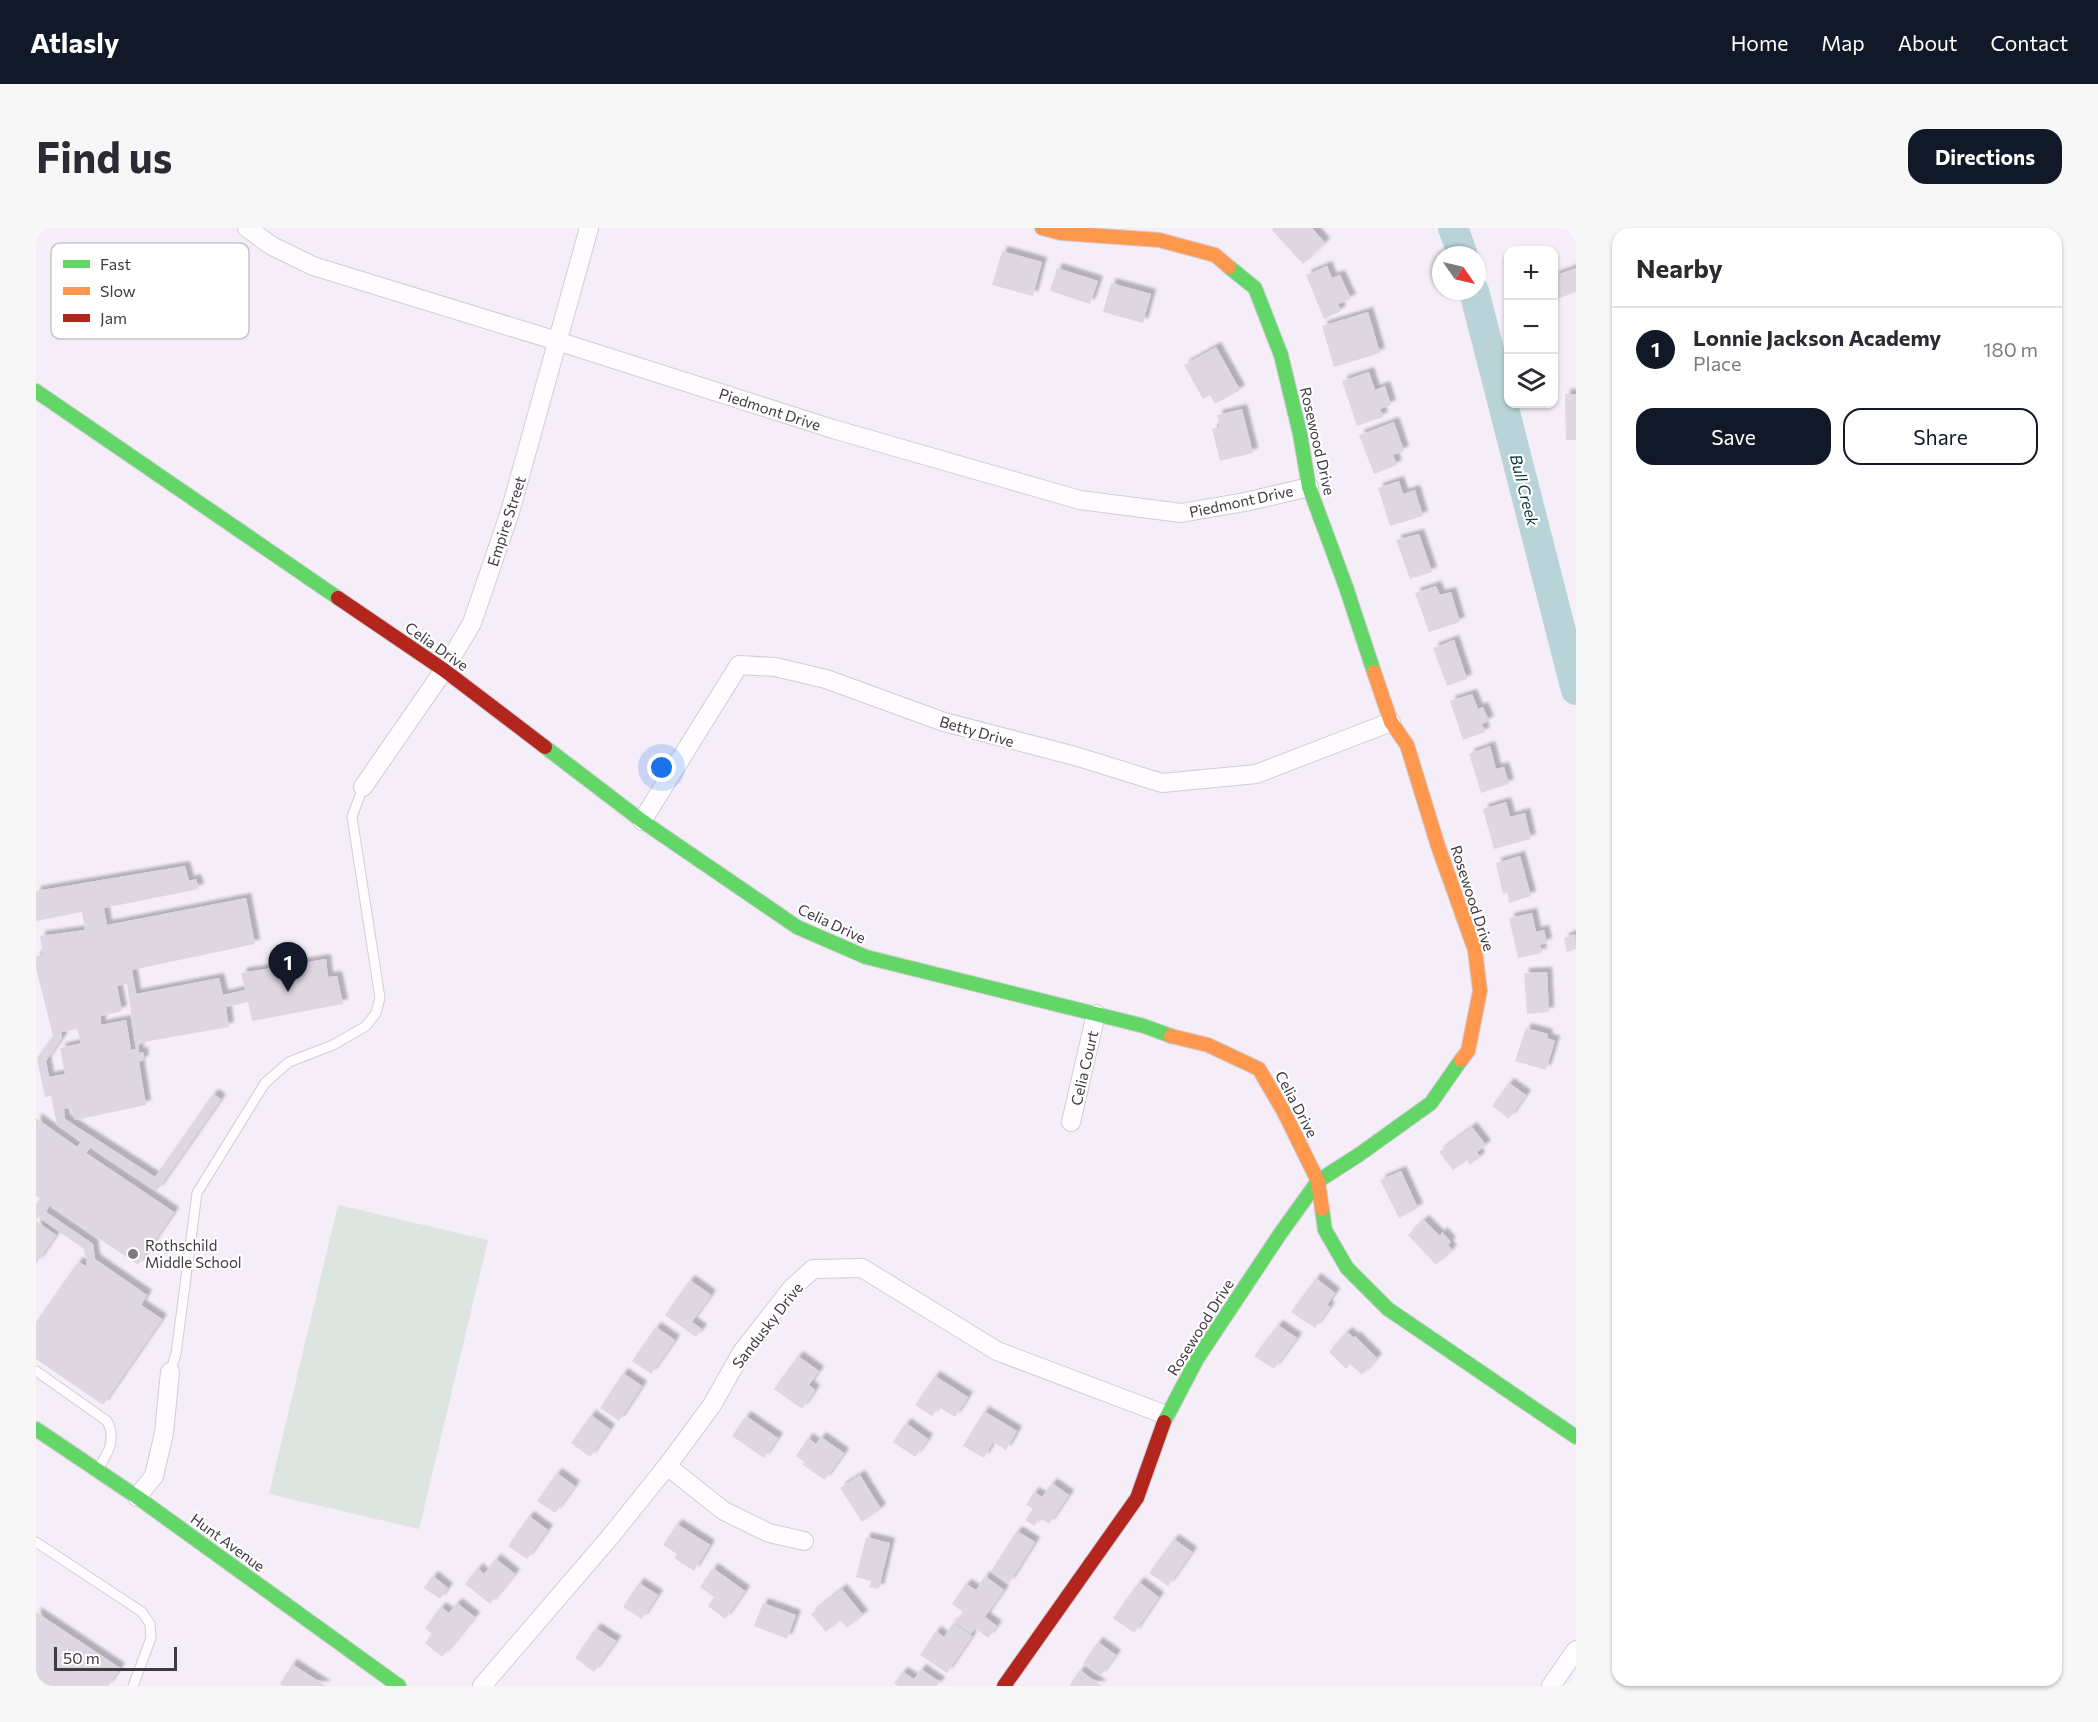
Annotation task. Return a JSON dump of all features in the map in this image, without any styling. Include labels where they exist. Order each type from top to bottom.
[{"type":"street","name":"Piedmont Drive","points":[[247,228],[272,246],[312,266],[833,429],[1080,500],[1181,513],[1245,502],[1309,487]]},
{"type":"street","name":"Empire Street","points":[[363,787],[444,670],[472,623],[507,523],[589,228]]},
{"type":"street","name":"Rosewood Drive","points":[[1005,1686],[1137,1498],[1166,1415],[1197,1359],[1318,1181],[1360,1154],[1431,1102],[1468,1051],[1480,991],[1475,950],[1438,846],[1407,745],[1391,722],[1346,587],[1309,487],[1300,434],[1281,355],[1255,288],[1215,255],[1159,240],[1061,233],[1042,228]]},
{"type":"street","name":"Celia Drive","points":[[36,391],[444,670],[642,821],[797,927],[866,957],[1144,1026],[1181,1040],[1208,1045],[1259,1069],[1284,1112],[1318,1181],[1325,1230],[1347,1268],[1388,1309],[1576,1437]]},
{"type":"street","name":"Betty Drive","points":[[642,821],[739,665],[775,667],[826,679],[944,722],[1075,756],[1162,783],[1256,774],[1391,722]]},
{"type":"street","name":"Celia Court","points":[[1071,1122],[1096,1014]]},
{"type":"street","name":"Sandusky Drive","points":[[482,1686],[610,1537],[667,1466],[712,1405],[742,1352],[792,1288],[813,1269],[862,1268],[997,1351],[1166,1415]]},
{"type":"street","points":[[137,1497],[154,1476],[164,1433],[170,1372]]},
{"type":"street","name":"Hunt Avenue","points":[[36,1429],[137,1497],[399,1686]]},
{"type":"street","points":[[667,1466],[724,1511],[769,1533],[804,1541]]},
{"type":"street","points":[[1551,1686],[1576,1650]]},
{"type":"lane","points":[[170,1372],[176,1354],[197,1193],[266,1083],[289,1062],[333,1046],[366,1026],[376,1013],[380,998],[352,817],[363,787]]},
{"type":"lane","points":[[36,1371],[107,1421],[113,1431],[111,1447],[97,1470]]},
{"type":"lane","points":[[36,1542],[142,1612],[150,1624],[151,1638],[133,1686]]},
{"type":"shaded area","points":[[338,1205],[488,1240],[419,1529],[269,1494]]},
{"type":"building","points":[[1274,228],[1312,228],[1325,243],[1303,264],[1272,230]]},
{"type":"building","points":[[1002,251],[1042,262],[1033,296],[992,285]]},
{"type":"building","points":[[1327,266],[1332,278],[1340,275],[1351,299],[1338,304],[1341,311],[1324,319],[1306,275]]},
{"type":"building","points":[[1057,268],[1098,281],[1090,304],[1050,291]]},
{"type":"building","points":[[1576,268],[1576,292],[1558,299],[1558,275]]},
{"type":"building","points":[[1111,283],[1151,294],[1143,323],[1103,312]]},
{"type":"building","points":[[1368,312],[1380,353],[1334,367],[1322,326]]},
{"type":"building","points":[[1216,347],[1240,390],[1215,404],[1210,395],[1203,399],[1184,365]]},
{"type":"building","points":[[1369,372],[1375,390],[1385,386],[1391,405],[1380,409],[1383,417],[1357,426],[1342,381]]},
{"type":"building","points":[[1565,394],[1576,394],[1576,440],[1566,440]]},
{"type":"building","points":[[1242,409],[1253,453],[1220,461],[1212,429],[1220,427],[1217,415]]},
{"type":"building","points":[[1394,422],[1404,451],[1393,455],[1397,465],[1374,474],[1359,435]]},
{"type":"building","points":[[1399,481],[1403,494],[1415,490],[1423,516],[1390,526],[1378,488]]},
{"type":"building","points":[[1419,534],[1432,572],[1410,579],[1396,540]]},
{"type":"building","points":[[1436,586],[1440,595],[1451,592],[1460,622],[1429,632],[1415,593]]},
{"type":"building","points":[[1454,640],[1467,679],[1447,686],[1433,648]]},
{"type":"building","points":[[1472,694],[1478,709],[1483,707],[1489,721],[1482,724],[1485,732],[1463,740],[1450,701]]},
{"type":"building","points":[[1490,746],[1496,769],[1504,767],[1509,784],[1481,793],[1469,754]]},
{"type":"building","points":[[1506,802],[1510,817],[1525,813],[1531,839],[1494,849],[1483,809]]},
{"type":"building","points":[[1520,856],[1531,896],[1509,903],[1507,892],[1503,894],[1496,863]]},
{"type":"building","points":[[185,866],[189,881],[196,879],[199,889],[104,908],[107,925],[246,898],[255,944],[132,970],[136,994],[219,978],[223,995],[245,990],[241,973],[326,959],[328,977],[337,976],[343,1004],[252,1021],[248,1002],[226,1007],[229,1027],[138,1043],[139,1053],[143,1052],[144,1060],[139,1062],[146,1105],[75,1120],[71,1108],[64,1109],[65,1119],[155,1177],[213,1094],[221,1099],[157,1191],[91,1147],[86,1153],[174,1212],[138,1265],[50,1205],[46,1212],[93,1244],[95,1259],[147,1295],[141,1305],[162,1319],[103,1405],[36,1359],[36,1322],[78,1262],[86,1266],[87,1264],[84,1249],[38,1217],[36,1220],[36,1204],[40,1198],[36,1196],[36,1118],[77,1147],[81,1142],[57,1125],[51,1096],[45,1097],[37,1058],[53,1036],[36,968],[36,956],[43,955],[40,936],[85,930],[82,912],[36,921],[36,891]],"holes":[[[127,984],[136,1049],[131,1050],[126,1020],[101,1025],[101,1016],[122,1011],[117,986]],[[77,1029],[81,1043],[60,1048],[65,1074],[49,1077],[46,1061],[62,1038],[61,1032]]]},
{"type":"building","points":[[1532,913],[1536,932],[1544,930],[1547,943],[1540,945],[1542,953],[1518,958],[1509,918]]},
{"type":"building","points":[[1575,934],[1576,949],[1567,952],[1564,938]]},
{"type":"building","points":[[1547,972],[1549,1012],[1527,1014],[1524,973]]},
{"type":"building","points":[[1526,1028],[1548,1034],[1547,1038],[1555,1041],[1546,1070],[1515,1061]]},
{"type":"building","points":[[1509,1083],[1526,1095],[1509,1119],[1492,1106]]},
{"type":"building","points":[[1472,1127],[1486,1145],[1477,1152],[1480,1157],[1470,1165],[1467,1160],[1453,1170],[1439,1152]]},
{"type":"building","points":[[1401,1171],[1418,1208],[1399,1218],[1380,1180]]},
{"type":"building","points":[[1424,1220],[1440,1236],[1442,1232],[1451,1242],[1448,1245],[1452,1250],[1436,1265],[1408,1235]]},
{"type":"building","points":[[36,1221],[56,1235],[36,1264]]},
{"type":"building","points":[[1316,1278],[1335,1293],[1327,1305],[1330,1307],[1315,1328],[1291,1312]]},
{"type":"building","points":[[690,1280],[711,1295],[692,1322],[702,1329],[696,1337],[665,1315]]},
{"type":"building","points":[[1278,1325],[1297,1338],[1274,1369],[1254,1356]]},
{"type":"building","points":[[656,1327],[675,1340],[651,1374],[632,1361]]},
{"type":"building","points":[[1347,1332],[1354,1338],[1355,1336],[1377,1358],[1362,1375],[1350,1364],[1346,1369],[1329,1352]]},
{"type":"building","points":[[798,1356],[819,1371],[809,1385],[815,1390],[802,1409],[774,1389]]},
{"type":"building","points":[[623,1373],[642,1386],[619,1421],[600,1408]]},
{"type":"building","points":[[935,1376],[968,1397],[955,1417],[939,1407],[932,1416],[915,1405]]},
{"type":"building","points":[[984,1411],[1017,1431],[1006,1450],[993,1442],[984,1458],[963,1446]]},
{"type":"building","points":[[591,1415],[610,1429],[590,1457],[571,1443]]},
{"type":"building","points":[[746,1416],[778,1438],[764,1458],[732,1436]]},
{"type":"building","points":[[906,1423],[928,1439],[915,1457],[893,1442]]},
{"type":"building","points":[[821,1437],[844,1453],[825,1480],[803,1465],[804,1462],[796,1456],[808,1438],[816,1444]]},
{"type":"building","points":[[557,1473],[575,1486],[555,1513],[537,1501]]},
{"type":"building","points":[[860,1475],[881,1509],[862,1522],[840,1488]]},
{"type":"building","points":[[1052,1483],[1069,1495],[1049,1524],[1040,1518],[1034,1526],[1025,1520],[1033,1509],[1026,1505],[1034,1492],[1042,1497]]},
{"type":"building","points":[[529,1516],[548,1530],[527,1559],[508,1546]]},
{"type":"building","points":[[677,1524],[710,1545],[694,1571],[674,1558],[677,1554],[663,1545]]},
{"type":"building","points":[[1017,1531],[1035,1542],[1009,1583],[991,1571]]},
{"type":"building","points":[[866,1537],[890,1543],[879,1589],[869,1587],[871,1581],[856,1577]]},
{"type":"building","points":[[1174,1539],[1192,1552],[1168,1586],[1149,1573]]},
{"type":"building","points":[[496,1559],[515,1574],[490,1604],[465,1584],[478,1568],[484,1574]]},
{"type":"building","points":[[713,1568],[745,1591],[725,1619],[708,1606],[714,1597],[700,1587]]},
{"type":"building","points":[[433,1576],[448,1588],[440,1599],[424,1588]]},
{"type":"building","points":[[985,1576],[1004,1590],[985,1617],[997,1626],[988,1638],[975,1628],[971,1634],[955,1623],[963,1612],[952,1604],[966,1584],[976,1590]]},
{"type":"building","points":[[1139,1582],[1159,1597],[1134,1633],[1113,1618]]},
{"type":"building","points":[[639,1583],[658,1595],[642,1619],[623,1607]]},
{"type":"building","points":[[842,1589],[863,1615],[847,1628],[840,1620],[826,1632],[811,1614]]},
{"type":"building","points":[[457,1603],[475,1617],[442,1657],[425,1643],[432,1634],[425,1628],[441,1607],[449,1613]]},
{"type":"building","points":[[763,1603],[796,1615],[787,1639],[754,1626]]},
{"type":"building","points":[[36,1612],[120,1668],[108,1686],[36,1686]]},
{"type":"building","points":[[953,1623],[972,1636],[947,1673],[920,1655],[936,1631],[944,1637]]},
{"type":"building","points":[[596,1628],[616,1641],[594,1672],[575,1658]]},
{"type":"building","points":[[1098,1642],[1116,1655],[1100,1676],[1083,1663]]},
{"type":"building","points":[[292,1664],[326,1686],[283,1686],[280,1684]]},
{"type":"building","points":[[921,1669],[940,1682],[937,1686],[898,1686],[894,1683],[903,1672],[914,1679]]},
{"type":"building","points":[[1080,1670],[1102,1686],[1069,1686]]},
{"type":"waterway","name":"Bull Creek","points":[[1453,228],[1460,246]]},
{"type":"waterway","name":"Bull Creek","points":[[1476,300],[1576,690]]},
{"type":"traffic: fast","points":[[1229,267],[1255,288],[1281,355],[1300,434],[1309,487],[1374,672]]},
{"type":"traffic: fast","points":[[36,391],[338,598]]},
{"type":"traffic: fast","points":[[545,747],[642,821],[797,927],[866,957],[1144,1026],[1171,1036]]},
{"type":"traffic: fast","points":[[1164,1422],[1197,1359],[1318,1181],[1431,1103],[1461,1060]]},
{"type":"traffic: fast","points":[[1322,1209],[1325,1230],[1347,1268],[1388,1309],[1576,1437]]},
{"type":"traffic: fast","points":[[36,1429],[137,1497],[399,1686]]},
{"type":"traffic: slow","points":[[1042,228],[1061,233],[1159,240],[1215,255],[1229,267]]},
{"type":"traffic: slow","points":[[1374,672],[1391,722],[1407,745],[1438,846],[1475,950],[1480,991],[1468,1051],[1461,1060]]},
{"type":"traffic: slow","points":[[1171,1036],[1208,1045],[1259,1069],[1284,1112],[1318,1181],[1322,1209]]},
{"type":"traffic: jam","points":[[338,598],[444,670],[545,747]]},
{"type":"traffic: jam","points":[[1004,1686],[1137,1498],[1164,1422]]},
{"type":"place","name":"Lonnie Jackson Academy","points":[[288,992]]},
{"type":"place","name":"Rothschild Middle School","points":[[133,1254]]}]
